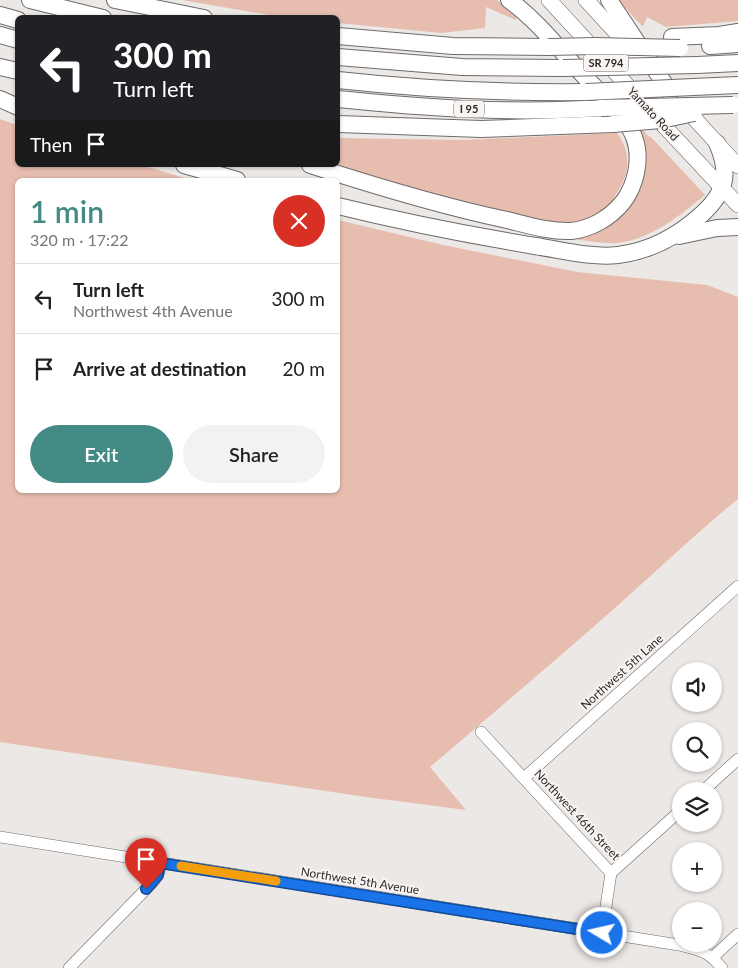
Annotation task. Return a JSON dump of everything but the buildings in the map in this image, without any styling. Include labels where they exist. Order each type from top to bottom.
[{"type":"highway","points":[[30,0],[91,15]]},
{"type":"highway","points":[[115,0],[189,15]]},
{"type":"highway","points":[[317,167],[450,208],[547,229],[565,231],[581,229],[597,224],[609,216],[624,200],[634,179],[637,161],[636,143],[633,136],[617,112],[541,29],[509,0]]},
{"type":"highway","points":[[608,0],[670,92]]},
{"type":"highway","points":[[0,15],[15,19]]},
{"type":"highway","points":[[676,43],[738,32]]},
{"type":"highway","points":[[0,35],[15,39]]},
{"type":"highway","points":[[340,36],[453,46],[548,47],[676,43],[738,44]]},
{"type":"highway","points":[[340,57],[462,67],[563,68],[738,63]]},
{"type":"highway","points":[[0,67],[15,70]]},
{"type":"highway","points":[[340,80],[432,89],[510,92],[586,92],[738,85]]},
{"type":"highway","points":[[0,99],[15,105]]},
{"type":"highway","name":"I 95","points":[[340,99],[458,108],[560,111],[601,108],[736,105]]},
{"type":"highway","points":[[340,124],[392,128],[489,129],[613,124],[661,120],[736,105]]},
{"type":"highway","points":[[0,111],[15,116]]},
{"type":"highway","points":[[670,239],[690,224],[718,198],[722,189],[725,166],[717,143]]},
{"type":"highway","points":[[191,167],[230,178]]},
{"type":"highway","points":[[340,206],[495,239],[590,255],[633,252],[670,239],[717,228],[738,227]]},
{"type":"main road","name":"Yamato Road","points":[[548,0],[738,205]]},
{"type":"main road","name":"SR 794","points":[[586,0],[738,166]]},
{"type":"street","name":"Northwest 5th Lane","points":[[524,778],[738,586]]},
{"type":"street","name":"Northwest 46th Street","points":[[481,732],[611,873],[602,933]]},
{"type":"street","points":[[712,782],[738,759]]},
{"type":"street","points":[[611,873],[672,818]]},
{"type":"street","name":"Northwest 5th Avenue","points":[[0,837],[679,945],[703,951],[713,957],[722,968]]},
{"type":"street","points":[[69,968],[153,882],[158,875],[160,863]]},
{"type":"street","points":[[713,957],[738,934]]},
{"type":"shaded area","points":[[182,0],[497,0],[516,15],[516,20],[486,7],[485,28],[441,33],[340,23],[340,15],[270,15]]},
{"type":"shaded area","points":[[618,0],[738,0],[738,21],[666,27],[647,17],[643,27]]},
{"type":"shaded area","points":[[0,119],[15,124],[15,167],[149,167],[184,178],[15,178],[15,493],[340,493],[340,220],[443,245],[577,272],[707,285],[738,297],[738,499],[430,767],[466,810],[366,797],[0,742]]},
{"type":"shaded area","points":[[638,128],[641,128],[650,136],[705,195],[664,225],[642,237],[617,243],[578,240],[578,236],[619,216]]},
{"type":"shaded area","points":[[617,133],[626,152],[626,173],[613,204],[590,219],[565,224],[489,210],[339,167],[340,138],[463,140]]},
{"type":"slow traffic","points":[[181,866],[276,881]]},
{"type":"route","points":[[146,889],[158,875],[160,863],[602,933]]}]
